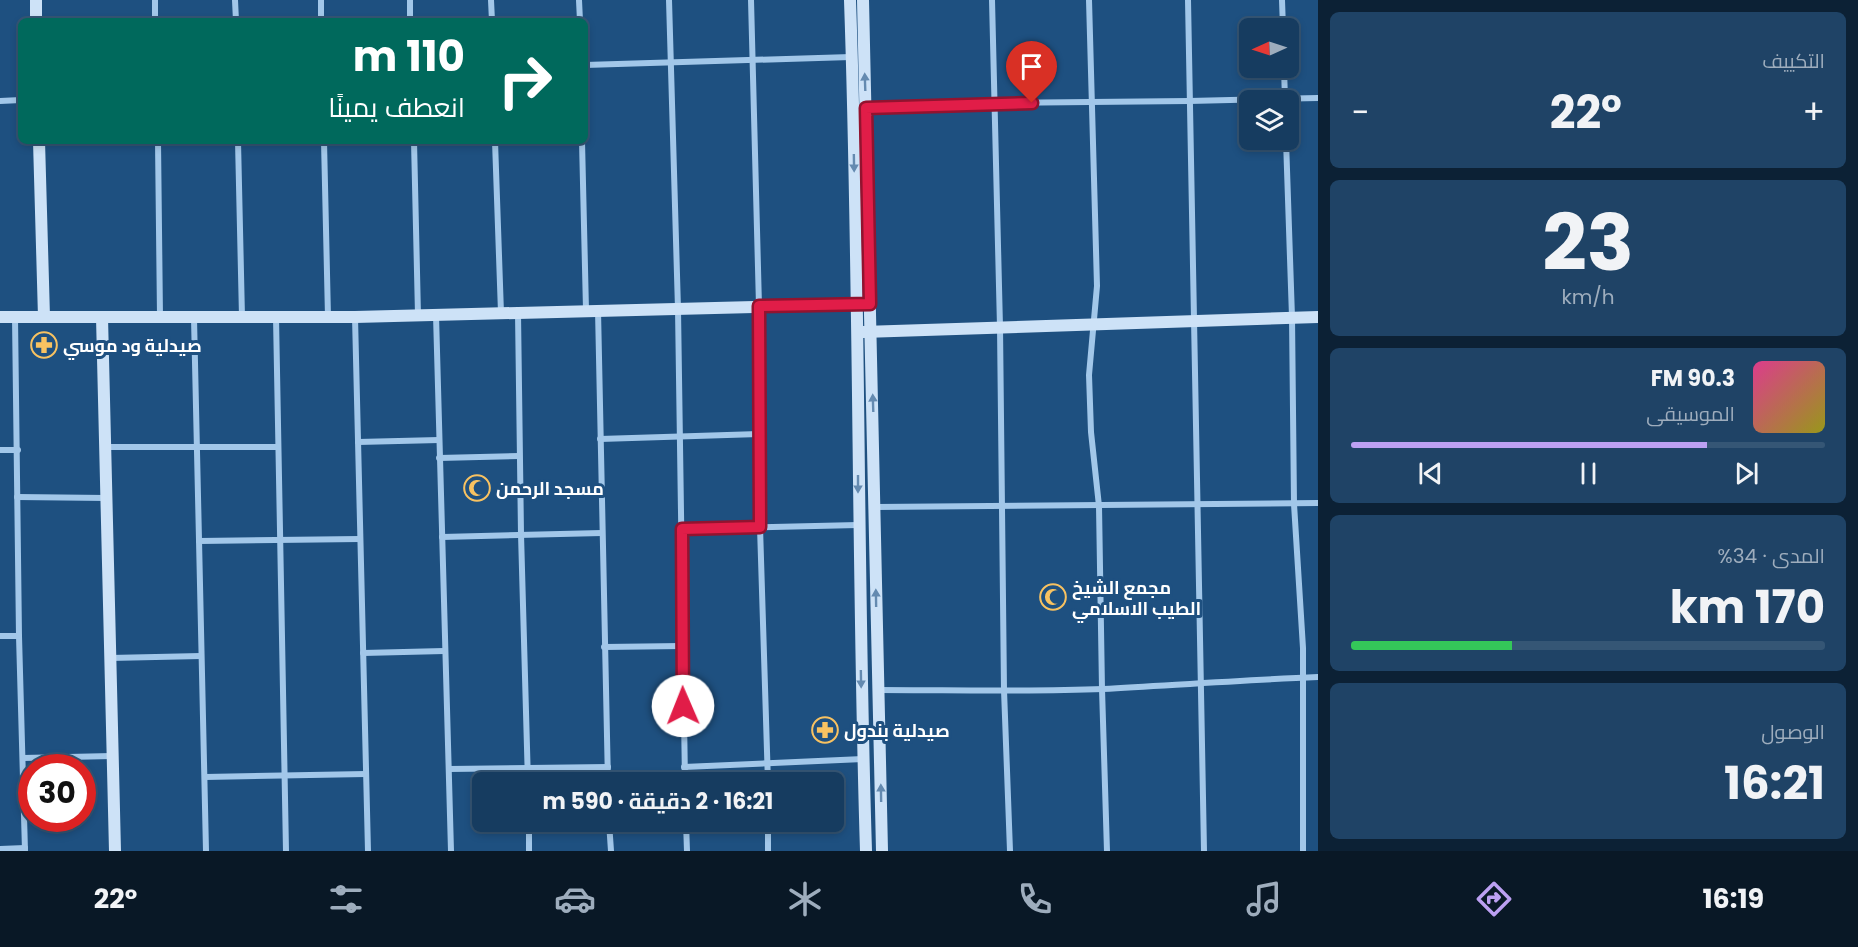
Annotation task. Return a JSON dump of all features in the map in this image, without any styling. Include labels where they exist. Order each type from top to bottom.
[{"type":"street","points":[[36,0],[36,18]]},
{"type":"street","points":[[154,0],[155,18]]},
{"type":"street","points":[[235,0],[236,18]]},
{"type":"street","points":[[321,0],[321,18]]},
{"type":"street","points":[[410,0],[411,18]]},
{"type":"street","points":[[491,0],[492,18]]},
{"type":"street","points":[[579,0],[580,18]]},
{"type":"street","points":[[669,0],[669,62],[678,309],[684,772]]},
{"type":"street","points":[[751,0],[759,306],[760,527],[768,772]]},
{"type":"street","points":[[850,0],[857,332],[858,525],[866,851]]},
{"type":"street","points":[[863,0],[882,851]]},
{"type":"street","points":[[992,0],[1000,327],[1004,690],[1010,851]]},
{"type":"street","points":[[1089,0],[1090,102],[1097,286],[1089,353],[1089,399],[1099,506],[1107,851]]},
{"type":"street","points":[[1188,0],[1204,851]]},
{"type":"street","points":[[1282,0],[1283,18]]},
{"type":"street","points":[[588,65],[852,57]]},
{"type":"street","points":[[1299,99],[1318,98]]},
{"type":"street","points":[[0,101],[18,100]]},
{"type":"street","points":[[866,108],[1239,100]]},
{"type":"street","points":[[39,144],[44,317]]},
{"type":"street","points":[[158,144],[160,317]]},
{"type":"street","points":[[238,144],[242,317]]},
{"type":"street","points":[[324,144],[328,317]]},
{"type":"street","points":[[414,144],[418,315]]},
{"type":"street","points":[[495,144],[501,314]]},
{"type":"street","points":[[582,144],[600,439],[608,772]]},
{"type":"street","points":[[1286,150],[1292,317],[1294,504],[1303,648],[1303,851]]},
{"type":"street","points":[[0,316],[355,317],[870,304]]},
{"type":"street","points":[[518,313],[519,456],[528,772]]},
{"type":"street","points":[[436,315],[451,851]]},
{"type":"street","points":[[15,317],[23,754]]},
{"type":"street","points":[[102,317],[115,851]]},
{"type":"street","points":[[276,317],[286,851]]},
{"type":"street","points":[[355,317],[368,851]]},
{"type":"street","points":[[857,332],[1318,317]]},
{"type":"street","points":[[194,318],[206,851]]},
{"type":"street","points":[[600,439],[759,434]]},
{"type":"street","points":[[358,442],[439,440]]},
{"type":"street","points":[[105,447],[278,447]]},
{"type":"street","points":[[0,450],[18,450]]},
{"type":"street","points":[[439,458],[519,456]]},
{"type":"street","points":[[17,497],[106,498]]},
{"type":"street","points":[[876,507],[1318,504]]},
{"type":"street","points":[[682,529],[858,525]]},
{"type":"street","points":[[442,537],[602,533]]},
{"type":"street","points":[[199,541],[360,539]]},
{"type":"street","points":[[0,636],[19,636]]},
{"type":"street","points":[[604,647],[682,646]]},
{"type":"street","points":[[363,652],[444,651]]},
{"type":"street","points":[[109,658],[201,656]]},
{"type":"street","points":[[878,690],[1102,689],[1318,677]]},
{"type":"street","points":[[96,756],[112,756]]},
{"type":"street","points":[[684,767],[863,759]]},
{"type":"street","points":[[449,769],[608,767]]},
{"type":"street","points":[[206,777],[366,774]]},
{"type":"street","points":[[0,849],[25,850],[25,832]]},
{"type":"street","points":[[529,832],[529,851]]},
{"type":"street","points":[[609,832],[610,851]]},
{"type":"street","points":[[686,832],[687,851]]},
{"type":"street","points":[[768,832],[768,851]]},
{"type":"place","name":"صيدلية ود موسي","points":[[44,345]]},
{"type":"place","name":"مسجد الرحمن","points":[[477,488]]},
{"type":"place","name":"مجمع الشيخ الطيب الاسلامي","points":[[1053,597]]},
{"type":"place","name":"صيدلية بندول","points":[[825,730]]},
{"type":"route","points":[[683,706],[682,529],[760,527],[759,306],[870,304],[866,108],[1032,103]]}]
